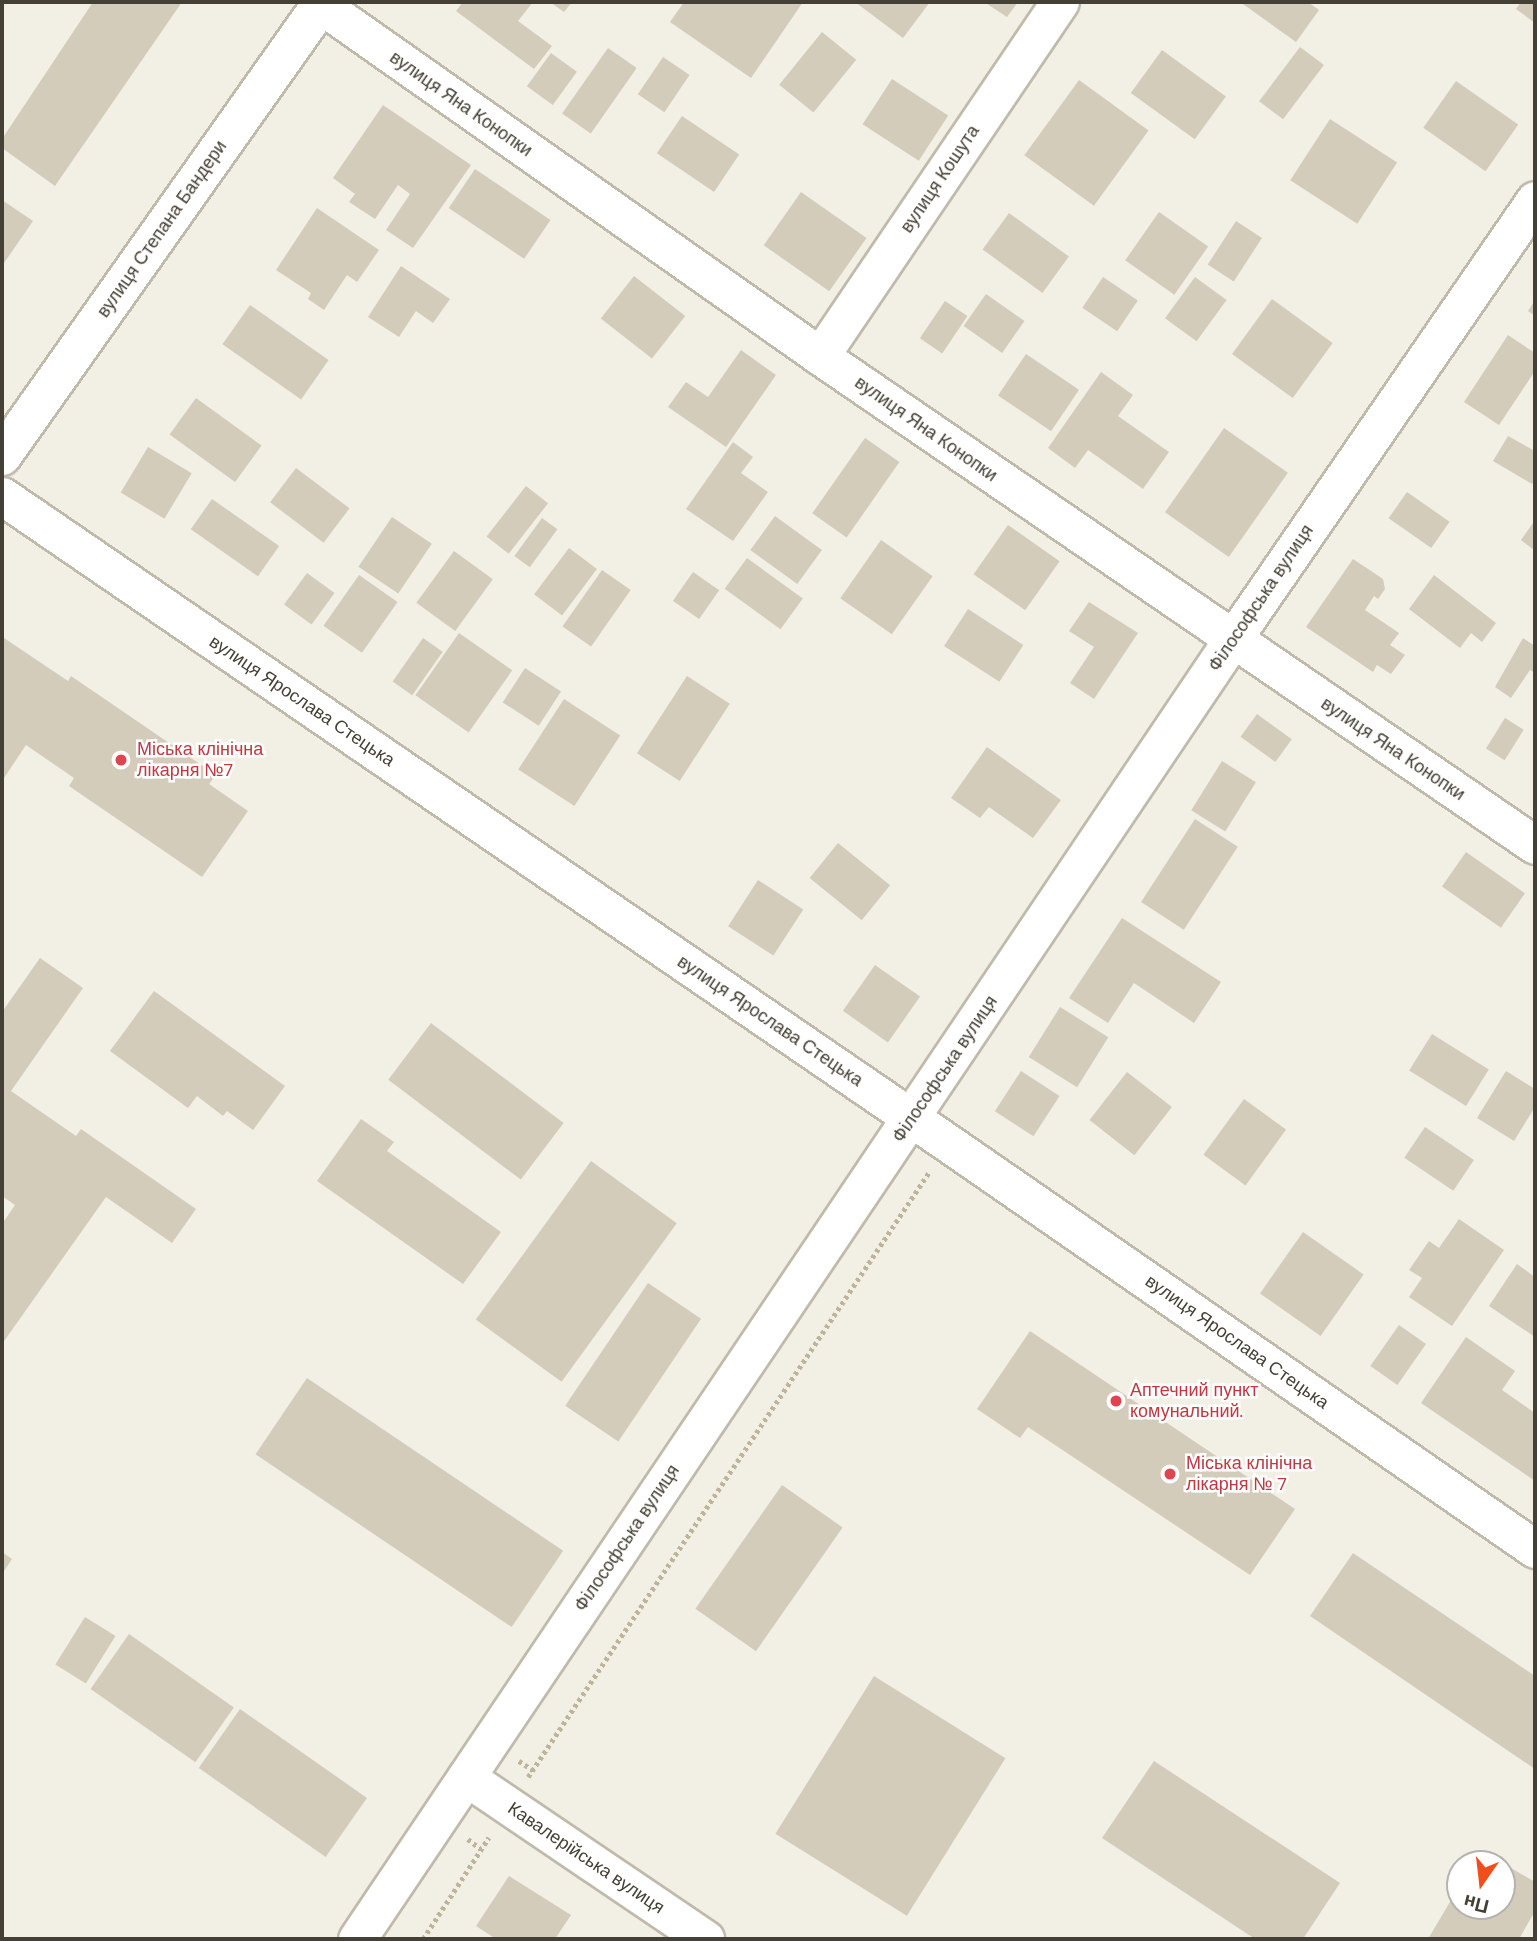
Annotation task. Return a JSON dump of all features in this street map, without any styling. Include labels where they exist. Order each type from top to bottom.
[{"type":"street","name":"вулиця Кошута","points":[[820,356],[1060,2]]},
{"type":"street","name":"вулиця Яна Конопки","points":[[322,4],[820,356],[1535,845]]},
{"type":"street","name":"вулиця Степана Бандери","points":[[2,456],[322,4]]},
{"type":"street","name":"Філософська вулиця","points":[[357,1939],[1232,640],[1535,200]]},
{"type":"street","name":"вулиця Ярослава Стецька","points":[[2,495],[912,1118],[1535,1549]]},
{"type":"street","name":"Кавалерійська вулиця","points":[[466,1777],[705,1939]]},
{"type":"path","points":[[423,1939],[948,1143]]},
{"type":"building","points":[[93,2],[182,2],[55,186],[2,148],[2,139]]},
{"type":"building","points":[[463,2],[533,2],[518,21],[552,46],[534,69],[456,11]]},
{"type":"building","points":[[550,2],[572,2],[564,12]]},
{"type":"building","points":[[684,2],[803,2],[751,78],[670,22]]},
{"type":"building","points":[[855,2],[930,2],[903,38]]},
{"type":"building","points":[[984,2],[1018,2],[1007,17]]},
{"type":"building","points":[[1240,2],[1308,2],[1319,10],[1296,42]]},
{"type":"building","points":[[1521,2],[1535,2],[1535,23],[1516,9]]},
{"type":"building","points":[[822,32],[856,60],[813,113],[779,85]]},
{"type":"building","points":[[1300,47],[1324,65],[1283,119],[1259,101]]},
{"type":"building","points":[[608,48],[637,68],[591,134],[562,114]]},
{"type":"building","points":[[1162,50],[1226,96],[1195,139],[1131,93]]},
{"type":"building","points":[[551,53],[577,72],[553,105],[527,86]]},
{"type":"building","points":[[663,57],[690,75],[664,112],[638,94]]},
{"type":"building","points":[[892,79],[948,115],[919,161],[863,124]]},
{"type":"building","points":[[1079,80],[1149,131],[1094,206],[1024,155]]},
{"type":"building","points":[[1456,81],[1518,125],[1486,171],[1423,128]]},
{"type":"building","points":[[383,105],[471,165],[413,248],[386,230],[410,194],[398,185],[375,219],[349,202],[355,194],[333,178]]},
{"type":"building","points":[[682,116],[739,155],[714,192],[657,153]]},
{"type":"building","points":[[1330,119],[1397,163],[1357,224],[1290,180]]},
{"type":"building","points":[[475,169],[550,220],[524,259],[449,208]]},
{"type":"building","points":[[801,192],[867,238],[829,291],[764,245]]},
{"type":"building","points":[[2,200],[33,221],[2,266]]},
{"type":"building","points":[[317,208],[379,250],[357,282],[347,275],[324,310],[308,299],[311,293],[276,270]]},
{"type":"building","points":[[1159,212],[1208,246],[1174,295],[1125,260]]},
{"type":"building","points":[[1009,213],[1069,256],[1042,293],[983,249]]},
{"type":"building","points":[[1236,221],[1262,238],[1234,281],[1208,265]]},
{"type":"building","points":[[401,266],[450,299],[433,323],[416,311],[399,337],[368,317]]},
{"type":"building","points":[[634,276],[685,316],[652,359],[601,319]]},
{"type":"building","points":[[1103,277],[1138,300],[1117,331],[1082,308]]},
{"type":"building","points":[[1195,277],[1227,300],[1197,341],[1165,318]]},
{"type":"building","points":[[986,294],[1025,321],[1002,353],[964,326]]},
{"type":"building","points":[[1272,299],[1333,343],[1293,398],[1232,354]]},
{"type":"building","points":[[1535,300],[1535,316],[1528,311]]},
{"type":"building","points":[[945,301],[967,316],[942,353],[920,338]]},
{"type":"building","points":[[250,305],[329,360],[301,399],[222,344]]},
{"type":"building","points":[[1508,335],[1535,353],[1535,375],[1533,374],[1499,425],[1464,402]]},
{"type":"building","points":[[741,350],[776,375],[726,447],[668,407],[686,382],[708,397]]},
{"type":"building","points":[[1026,354],[1079,390],[1051,431],[998,395]]},
{"type":"building","points":[[1101,372],[1133,395],[1118,416],[1169,452],[1143,489],[1088,450],[1075,468],[1048,448]]},
{"type":"building","points":[[196,398],[262,446],[235,482],[170,434]]},
{"type":"building","points":[[1224,428],[1288,473],[1229,557],[1165,512]]},
{"type":"building","points":[[1508,436],[1535,451],[1535,478],[1532,484],[1493,461]]},
{"type":"building","points":[[865,438],[899,462],[847,537],[812,513]]},
{"type":"building","points":[[733,442],[753,457],[741,473],[768,492],[733,541],[686,509]]},
{"type":"building","points":[[148,447],[192,473],[164,519],[121,492]]},
{"type":"building","points":[[296,468],[350,508],[324,543],[270,502]]},
{"type":"building","points":[[526,486],[548,503],[509,554],[487,536]]},
{"type":"building","points":[[1407,492],[1450,522],[1431,548],[1389,518]]},
{"type":"building","points":[[212,499],[279,546],[258,576],[191,529]]},
{"type":"building","points":[[775,516],[822,550],[797,584],[750,550]]},
{"type":"building","points":[[392,517],[432,544],[398,594],[358,567]]},
{"type":"building","points":[[542,518],[557,529],[530,567],[514,556]]},
{"type":"building","points":[[1535,520],[1535,551],[1521,540]]},
{"type":"building","points":[[1008,525],[1060,561],[1025,610],[974,574]]},
{"type":"building","points":[[881,540],[933,576],[892,634],[840,598]]},
{"type":"building","points":[[569,548],[597,569],[562,615],[534,594]]},
{"type":"building","points":[[454,551],[493,579],[455,631],[416,603]]},
{"type":"building","points":[[747,558],[803,599],[780,629],[725,589]]},
{"type":"building","points":[[1353,559],[1383,579],[1385,589],[1378,599],[1374,596],[1365,610],[1399,633],[1390,645],[1405,655],[1391,674],[1377,665],[1373,672],[1306,627]]},
{"type":"building","points":[[602,570],[631,590],[591,647],[562,627]]},
{"type":"building","points":[[693,572],[719,590],[699,619],[673,601]]},
{"type":"building","points":[[307,573],[335,593],[312,625],[284,605]]},
{"type":"building","points":[[359,575],[398,602],[362,653],[323,626]]},
{"type":"building","points":[[1434,575],[1496,623],[1482,642],[1471,633],[1460,648],[1409,609]]},
{"type":"building","points":[[1089,602],[1138,633],[1094,699],[1070,683],[1094,647],[1069,631]]},
{"type":"building","points":[[968,609],[1023,645],[999,682],[944,646]]},
{"type":"building","points":[[459,633],[512,670],[469,733],[415,695]]},
{"type":"building","name":"Міська клінічна лікарня №7","points":[[4,638],[68,681],[71,676],[216,775],[209,784],[248,811],[202,877],[69,786],[74,778],[26,745],[2,781]]},
{"type":"building","points":[[423,638],[443,652],[412,695],[393,681]]},
{"type":"building","points":[[1523,638],[1535,646],[1535,673],[1530,670],[1511,698],[1495,687]]},
{"type":"building","points":[[525,668],[561,691],[539,726],[503,702]]},
{"type":"building","points":[[687,676],[730,704],[680,781],[637,753]]},
{"type":"building","points":[[564,699],[620,735],[574,806],[518,769]]},
{"type":"building","points":[[1257,714],[1292,739],[1275,762],[1241,737]]},
{"type":"building","points":[[1505,718],[1524,730],[1505,760],[1486,749]]},
{"type":"building","points":[[987,747],[1061,800],[1033,838],[989,807],[980,818],[951,798]]},
{"type":"building","points":[[1222,761],[1256,782],[1225,831],[1191,810]]},
{"type":"building","points":[[1195,819],[1238,847],[1184,930],[1141,902]]},
{"type":"building","points":[[838,843],[890,885],[862,920],[810,878]]},
{"type":"building","points":[[1466,852],[1525,893],[1501,928],[1442,886]]},
{"type":"building","points":[[758,880],[803,909],[773,956],[728,926]]},
{"type":"building","points":[[1122,918],[1221,982],[1194,1023],[1134,983],[1108,1023],[1069,998]]},
{"type":"building","points":[[40,958],[83,988],[11,1091],[76,1136],[81,1129],[196,1209],[172,1243],[106,1197],[2,1344],[2,1224],[15,1205],[2,1196],[2,1012]]},
{"type":"building","points":[[875,965],[920,997],[888,1042],[843,1011]]},
{"type":"building","points":[[154,991],[285,1086],[253,1130],[227,1111],[223,1116],[197,1096],[188,1108],[110,1051]]},
{"type":"building","points":[[1060,1007],[1108,1037],[1077,1087],[1029,1057]]},
{"type":"building","points":[[431,1023],[564,1123],[521,1180],[388,1080]]},
{"type":"building","points":[[1432,1034],[1489,1070],[1466,1106],[1409,1070]]},
{"type":"building","points":[[1021,1071],[1060,1096],[1033,1136],[995,1111]]},
{"type":"building","points":[[1506,1071],[1535,1089],[1535,1107],[1514,1141],[1477,1118]]},
{"type":"building","points":[[1127,1072],[1172,1107],[1134,1155],[1089,1120]]},
{"type":"building","points":[[1244,1099],[1286,1130],[1246,1185],[1203,1155]]},
{"type":"building","points":[[361,1119],[394,1142],[387,1151],[501,1232],[463,1284],[317,1181]]},
{"type":"building","points":[[1425,1127],[1474,1160],[1453,1191],[1404,1158]]},
{"type":"building","points":[[591,1161],[677,1223],[562,1382],[476,1320]]},
{"type":"building","points":[[1459,1219],[1504,1250],[1452,1326],[1409,1297],[1422,1278],[1409,1270],[1429,1241],[1439,1248]]},
{"type":"building","points":[[1303,1232],[1364,1274],[1321,1336],[1260,1293]]},
{"type":"building","points":[[1517,1264],[1535,1277],[1535,1337],[1489,1306]]},
{"type":"building","points":[[648,1283],[701,1319],[618,1441],[565,1406]]},
{"type":"building","points":[[1399,1325],[1426,1344],[1397,1385],[1370,1366]]},
{"type":"building","name":"Міська клінічна лікарня № 7","points":[[1030,1331],[1295,1509],[1250,1575],[1028,1427],[1020,1438],[977,1409]]},
{"type":"building","points":[[1466,1337],[1515,1371],[1502,1390],[1535,1413],[1535,1481],[1421,1403]]},
{"type":"building","points":[[307,1378],[563,1551],[512,1627],[256,1454]]},
{"type":"building","points":[[782,1485],[843,1527],[756,1651],[695,1609]]},
{"type":"building","points":[[2,1552],[12,1559],[2,1574]]},
{"type":"building","points":[[1353,1553],[1535,1676],[1535,1769],[1310,1616]]},
{"type":"building","points":[[85,1617],[116,1636],[86,1684],[55,1664]]},
{"type":"building","points":[[129,1634],[234,1707],[195,1762],[91,1689]]},
{"type":"building","points":[[874,1676],[1005,1758],[907,1916],[775,1834]]},
{"type":"building","points":[[240,1709],[367,1798],[326,1857],[199,1768]]},
{"type":"building","points":[[1154,1761],[1340,1883],[1303,1939],[1255,1939],[1102,1838]]},
{"type":"building","points":[[1516,1871],[1535,1882],[1535,1911],[1519,1939],[1428,1939],[1446,1909],[1446,1920],[1516,1920]]},
{"type":"building","points":[[509,1876],[571,1915],[555,1939],[496,1939],[476,1926]]},
{"type":"place","name":"Міська клінічна лікарня №7","points":[[121,760]]},
{"type":"place","name":"Аптечний пункт комунальний.","points":[[1116,1401]]},
{"type":"place","name":"Міська клінічна лікарня № 7","points":[[1170,1474]]}]
